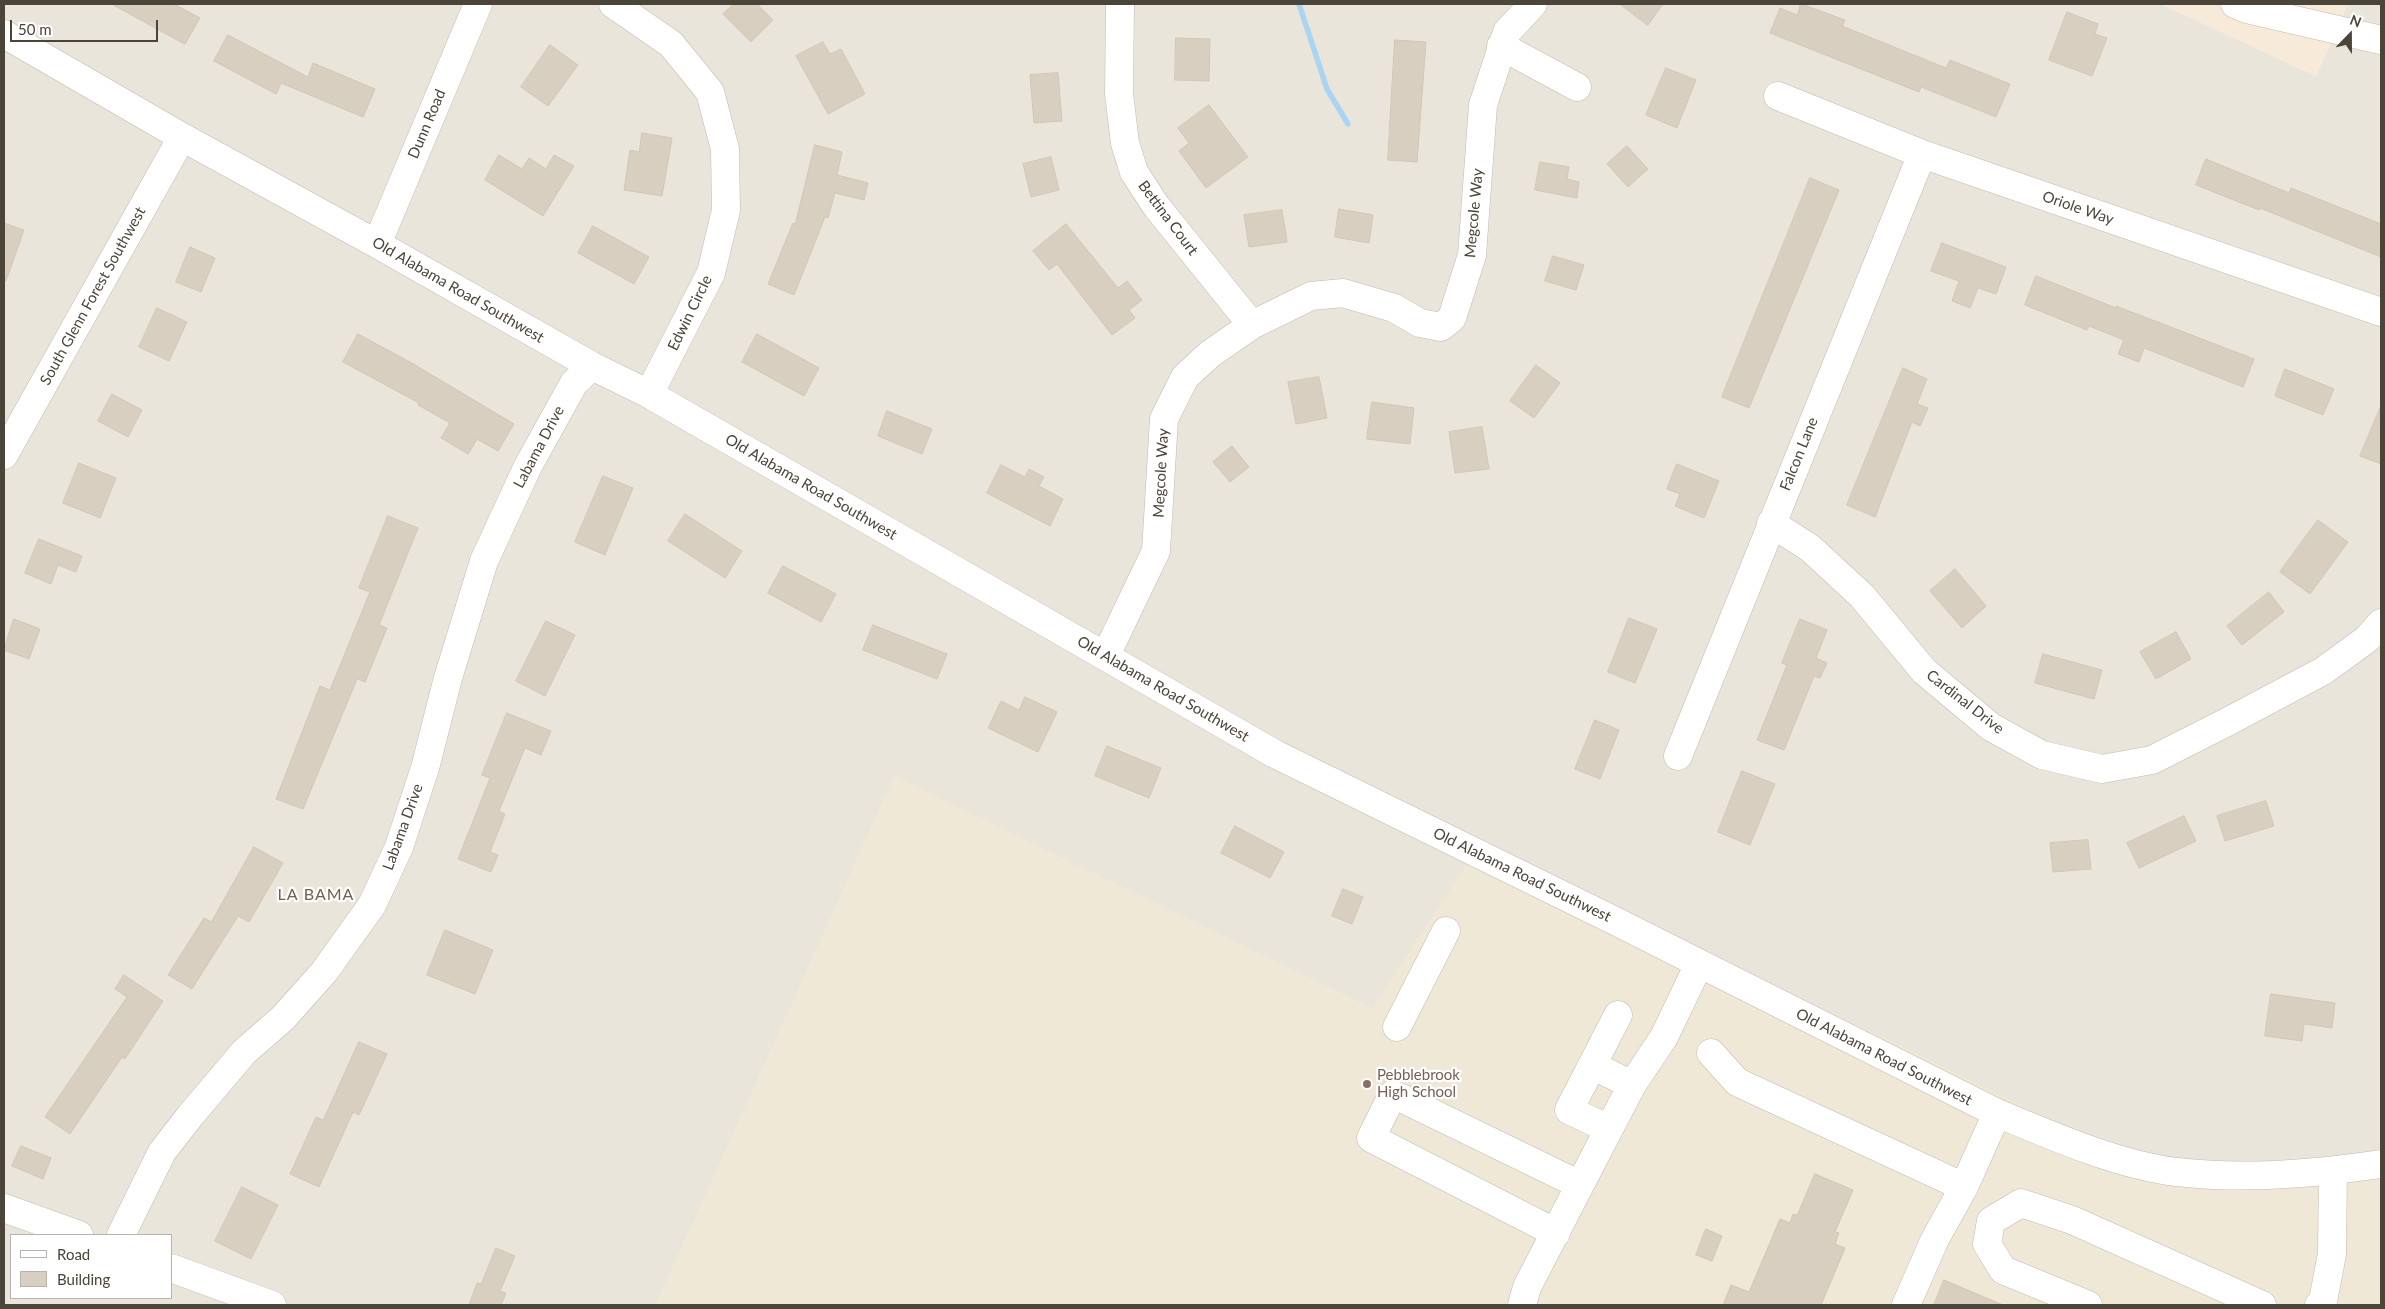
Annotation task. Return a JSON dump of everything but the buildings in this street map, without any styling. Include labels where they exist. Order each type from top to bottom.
[{"type":"street","name":"Dunn Road","points":[[377,244],[478,4]]},
{"type":"street","name":"Edwin Circle","points":[[613,4],[670,44],[710,92],[725,149],[726,210],[711,273],[649,394]]},
{"type":"street","name":"Bettina Court","points":[[1120,4],[1119,94],[1125,143],[1134,172],[1156,206],[1252,325]]},
{"type":"street","name":"Megcole Way","points":[[1106,655],[1156,551],[1164,419],[1172,399],[1185,377],[1210,354],[1252,325],[1311,296],[1343,292],[1394,308],[1420,322],[1441,327],[1452,318],[1472,255],[1483,105],[1507,32],[1533,4]]},
{"type":"street","points":[[2235,4],[2381,40]]},
{"type":"street","name":"Old Alabama Road Southwest","points":[[4,34],[182,137],[377,244],[592,366],[649,394],[1106,655],[1275,754],[1600,913],[1997,1113],[2045,1133],[2116,1157],[2176,1172],[2249,1176],[2332,1171],[2381,1164]]},
{"type":"street","points":[[1501,46],[1577,87]]},
{"type":"street","name":"Oriole Way","points":[[1778,96],[1922,154],[2381,312]]},
{"type":"street","name":"South Glenn Forest Southwest","points":[[4,455],[182,137]]},
{"type":"street","name":"Falcon Lane","points":[[1678,756],[1922,154]]},
{"type":"street","name":"Labama Drive","points":[[121,1234],[162,1152],[244,1052],[283,1018],[324,972],[372,905],[399,848],[484,561],[528,466],[569,391],[574,383],[592,366]]},
{"type":"street","name":"Cardinal Drive","points":[[1771,523],[1810,548],[1862,596],[1924,671],[1991,727],[2042,755],[2102,768],[2152,760],[2238,716],[2323,671],[2367,638],[2381,623]]},
{"type":"street","points":[[1397,1026],[1446,931]]},
{"type":"street","points":[[1522,1305],[1528,1287],[1609,1129],[1632,1085],[1664,1037],[1699,964]]},
{"type":"street","points":[[1609,1129],[1569,1110],[1618,1015]]},
{"type":"street","points":[[1711,1053],[1737,1082],[1964,1187]]},
{"type":"street","points":[[1592,1066],[1632,1085]]},
{"type":"street","points":[[1556,1233],[1372,1138],[1393,1094],[1580,1185]]},
{"type":"street","points":[[1906,1305],[1935,1239],[1964,1187],[1997,1113]]},
{"type":"street","points":[[2319,1305],[2323,1301],[2332,1254],[2332,1171]]},
{"type":"street","points":[[2088,1305],[2003,1270],[1988,1244],[1991,1221],[2020,1203],[2072,1220],[2262,1305]]},
{"type":"street","points":[[4,1208],[76,1234]]},
{"type":"street","points":[[172,1268],[272,1305]]},
{"type":"shaded area","points":[[4,4],[2161,4],[2316,76],[2348,4],[2381,4],[2381,1162],[2296,1169],[2133,1159],[1372,1009],[895,777],[656,1305],[4,1305]]},
{"type":"shaded area","points":[[2161,4],[2348,4],[2316,76]]},
{"type":"shaded area","name":"Pebblebrook High School","points":[[894,776],[1372,1009],[1480,843],[2133,1159],[2296,1169],[2381,1162],[2381,1305],[656,1305]]},
{"type":"waterway","points":[[1299,4],[1327,89],[1348,124]]},
{"type":"place","name":"Pebblebrook High School","points":[[1367,1084]]},
{"type":"district","name":"LA BAMA","points":[[316,895]]}]
